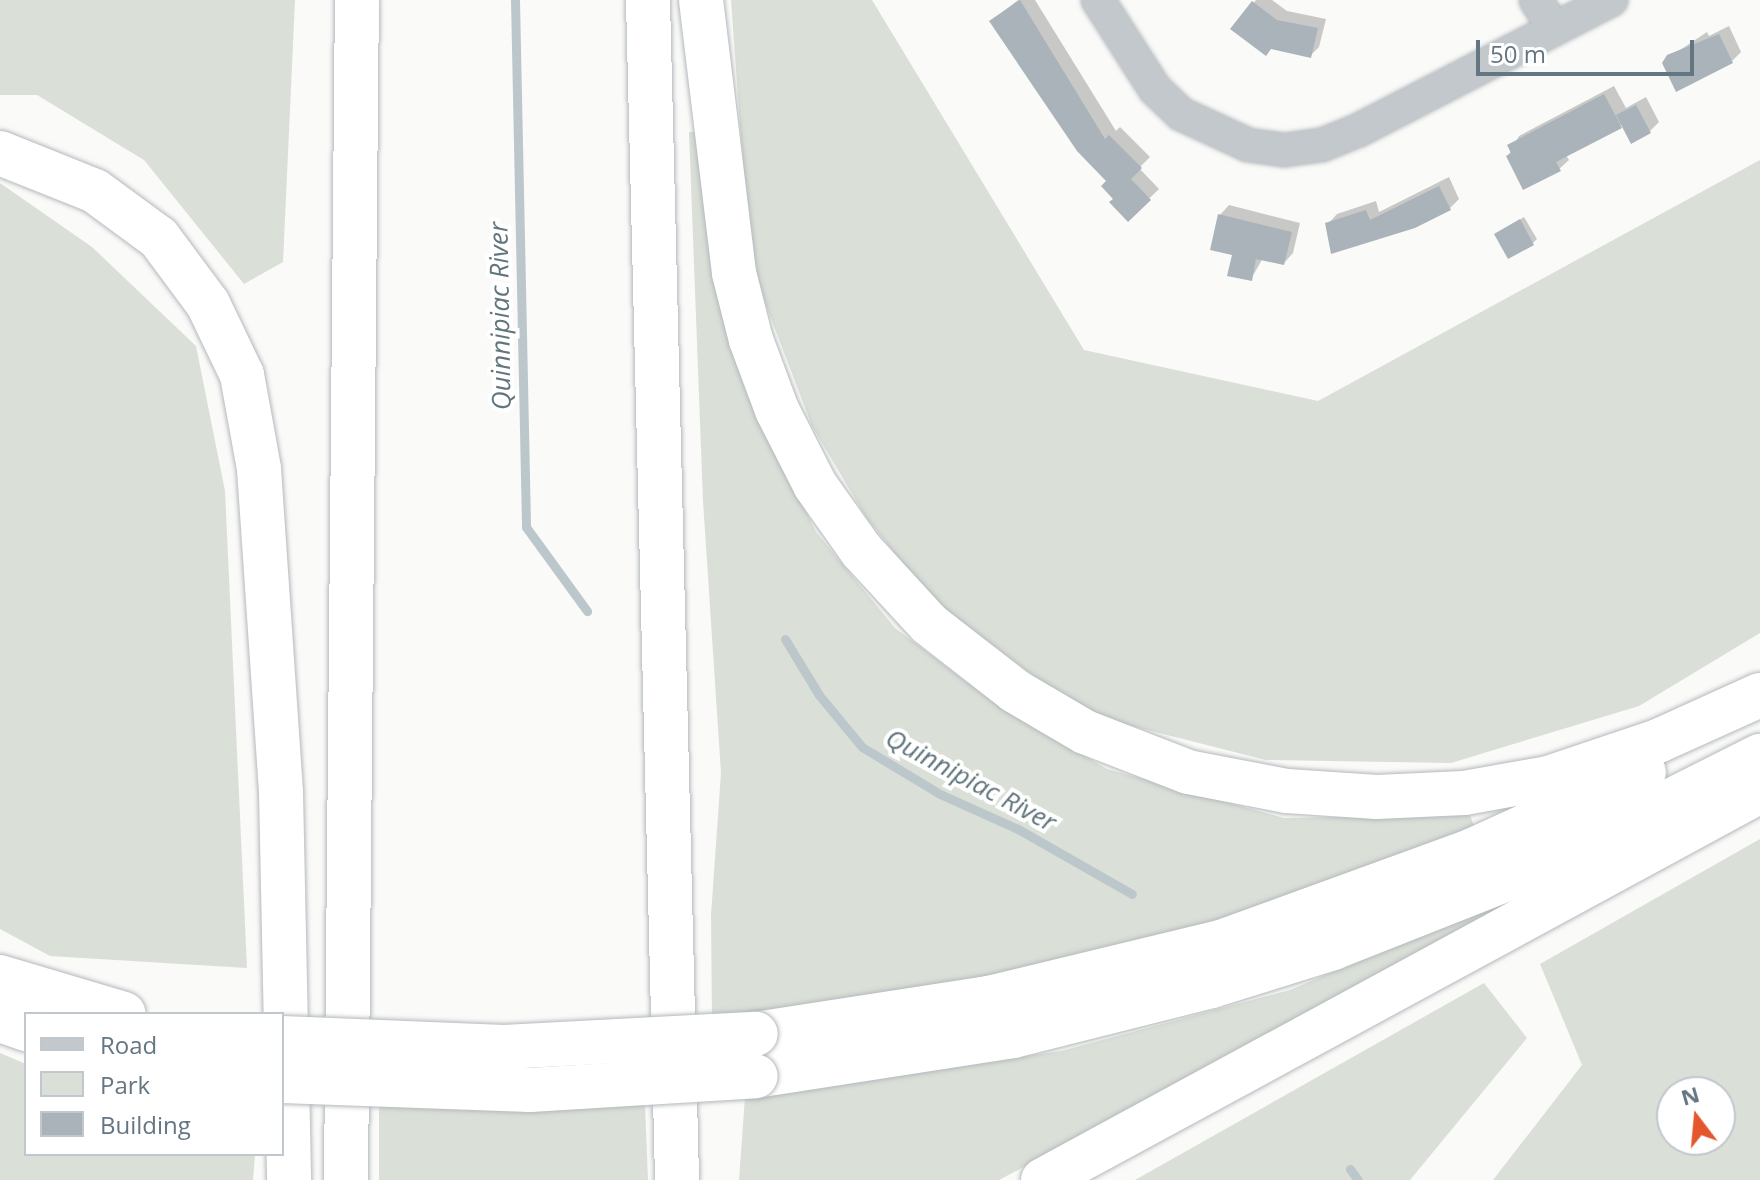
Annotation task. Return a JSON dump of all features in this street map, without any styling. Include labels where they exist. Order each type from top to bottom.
[{"type":"highway","points":[[346,1180],[357,0]]},
{"type":"highway","points":[[648,0],[677,1180]]},
{"type":"highway","points":[[701,0],[734,273],[751,340],[777,410],[815,485],[879,572],[953,645],[1015,691],[1085,732],[1188,772],[1287,791],[1377,797],[1464,793],[1548,778],[1644,747],[1760,695]]},
{"type":"highway","points":[[0,153],[95,191],[159,238],[208,304],[242,375],[259,469],[280,776],[289,1180]]},
{"type":"highway","points":[[284,1081],[530,1090],[756,1055],[1040,988],[1272,926],[1550,817],[1670,759],[1760,705]]},
{"type":"highway","points":[[284,1038],[756,1055],[1013,1036],[1184,994],[1320,953],[1533,870],[1760,756]]},
{"type":"highway","points":[[1043,1180],[1760,791]]},
{"type":"highway","points":[[0,977],[117,1012]]},
{"type":"highway","points":[[0,1020],[24,1028]]},
{"type":"street","points":[[1098,0],[1155,89],[1181,114],[1248,145],[1285,150],[1322,145],[1359,130],[1611,0]]},
{"type":"street","points":[[1536,0],[1554,29]]},
{"type":"green space","points":[[0,0],[295,0],[283,262],[244,284],[144,160],[37,95],[0,95]]},
{"type":"green space","points":[[731,0],[872,0],[1084,350],[1318,401],[1760,160],[1760,633],[1639,706],[1451,763],[1266,760],[1084,714],[930,598],[866,517],[812,426],[750,263]]},
{"type":"green space","points":[[700,131],[717,279],[745,388],[816,532],[895,628],[1000,707],[1107,769],[1284,818],[1470,815],[1474,826],[1212,923],[906,996],[712,1019],[711,915],[721,773],[703,501],[689,132]]},
{"type":"green space","points":[[0,183],[92,247],[196,346],[225,491],[247,968],[50,956],[0,929]]},
{"type":"green space","points":[[1760,839],[1760,1180],[1493,1180],[1582,1065],[1540,964]]},
{"type":"green space","points":[[1510,897],[1515,906],[999,1180],[739,1180],[745,1097],[1061,1051],[1290,990]]},
{"type":"green space","points":[[1484,983],[1527,1038],[1410,1180],[1135,1180]]},
{"type":"green space","points":[[0,1053],[24,1063],[24,1156],[255,1156],[253,1180],[0,1180]]},
{"type":"green space","points":[[645,1104],[648,1180],[379,1180],[379,1106]]},
{"type":"building","points":[[1020,0],[1105,139],[1109,135],[1142,168],[1131,179],[1151,200],[1128,222],[1109,202],[1113,199],[1101,186],[1106,181],[1077,151],[989,21]]},
{"type":"building","points":[[1252,1],[1277,20],[1318,28],[1311,58],[1271,49],[1266,56],[1230,29]]},
{"type":"building","points":[[1719,34],[1733,63],[1676,92],[1662,63],[1667,55]]},
{"type":"building","points":[[1604,94],[1622,128],[1556,162],[1561,171],[1523,190],[1506,156],[1511,153],[1507,145]]},
{"type":"building","points":[[1636,105],[1651,133],[1631,144],[1616,115]]},
{"type":"building","points":[[1439,186],[1451,210],[1415,228],[1331,254],[1325,223],[1366,210],[1370,220]]},
{"type":"building","points":[[1218,214],[1292,232],[1284,265],[1256,259],[1252,281],[1227,276],[1232,255],[1210,250]]},
{"type":"building","points":[[1520,219],[1534,245],[1508,259],[1494,234]]},
{"type":"waterway","name":"Quinnipiac River","points":[[515,0],[526,527],[587,611]]},
{"type":"waterway","name":"Quinnipiac River","points":[[785,639],[819,695],[862,747],[940,794],[1018,829],[1132,894]]},
{"type":"waterway","name":"Quinnipiac River","points":[[1350,1169],[1358,1180]]}]
